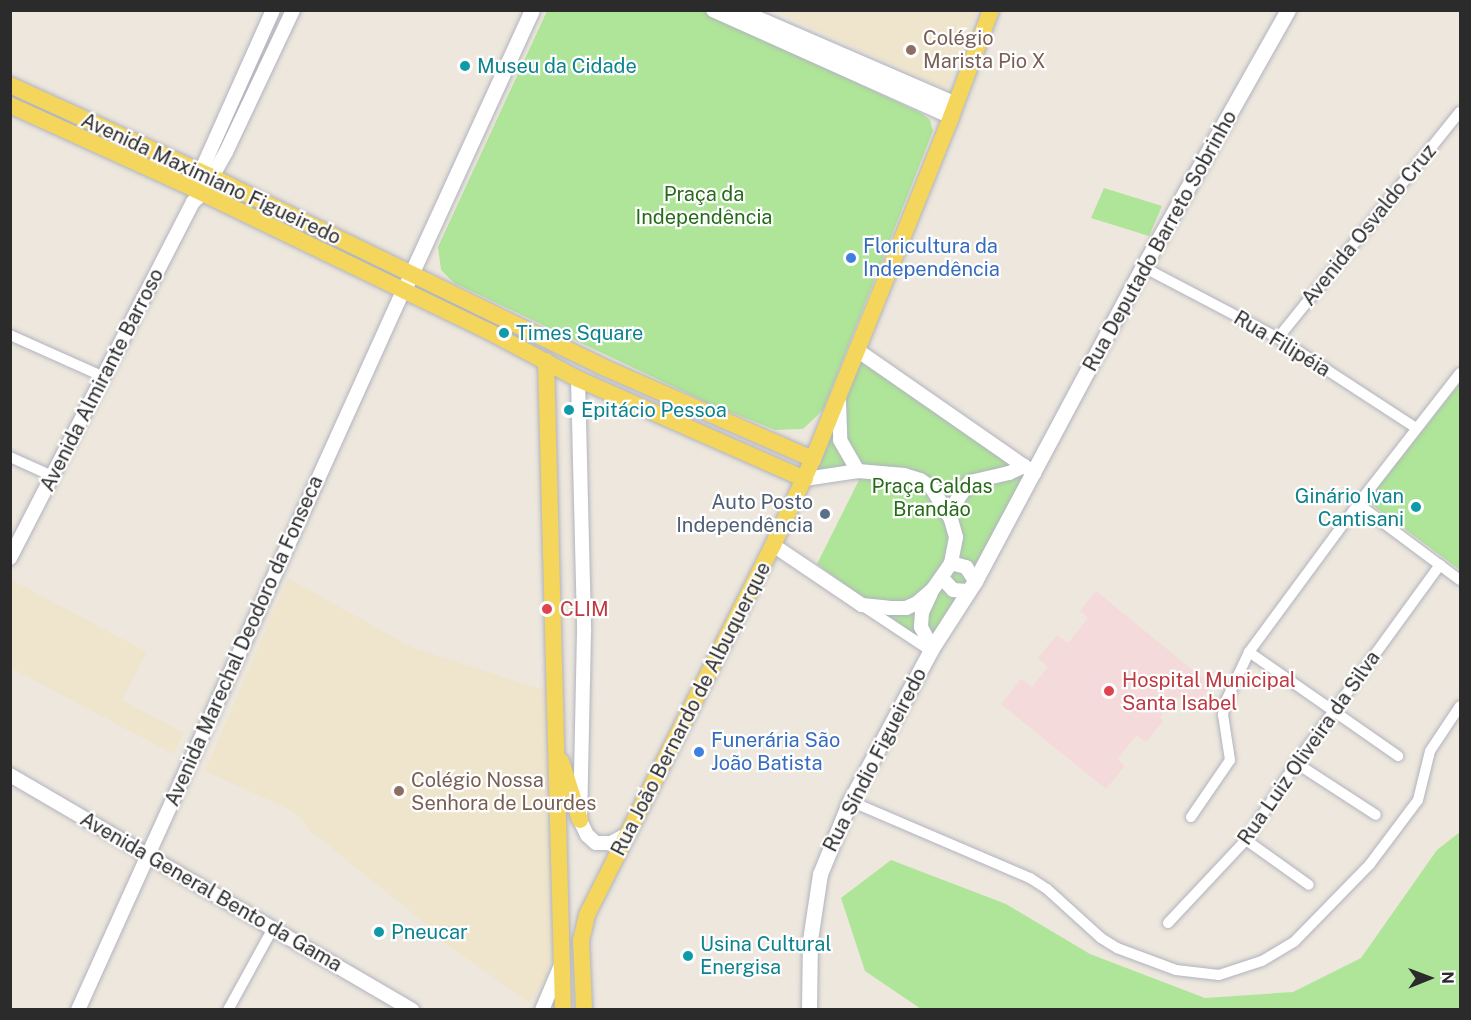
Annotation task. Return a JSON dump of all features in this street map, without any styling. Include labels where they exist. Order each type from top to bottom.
[{"type":"main road","points":[[532,10],[411,273],[603,367],[813,459]]},
{"type":"main road","points":[[403,291],[578,379],[805,479],[991,10]]},
{"type":"main road","name":"Rua Deputado Barreto Sobrinho","points":[[1029,469],[1288,10]]},
{"type":"main road","name":"Avenida Maximiano Figueiredo","points":[[10,85],[411,273]]},
{"type":"main road","name":"Avenida Maximiano Figueiredo","points":[[10,105],[403,291]]},
{"type":"main road","name":"Avenida Marechal Deodoro da Fonseca","points":[[403,291],[411,273]]},
{"type":"main road","points":[[546,361],[563,1010]]},
{"type":"main road","points":[[931,649],[972,586],[1029,469]]},
{"type":"main road","name":"Rua João Bernardo de Albuquerque","points":[[584,1010],[581,940],[587,915],[805,479]]},
{"type":"main road","name":"Rua Síndio Figueiredo","points":[[809,1010],[810,940],[824,848],[931,649]]},
{"type":"main road","points":[[555,743],[580,820]]},
{"type":"street","name":"Avenida Almirante Barroso","points":[[10,558],[197,195],[273,10]]},
{"type":"street","name":"Avenida Almirante Barroso","points":[[206,175],[293,10]]},
{"type":"street","points":[[713,10],[953,110]]},
{"type":"street","points":[[739,10],[953,110]]},
{"type":"street","name":"Avenida Osvaldo Cruz","points":[[1278,338],[1461,112]]},
{"type":"street","name":"Rua Filipéia","points":[[1143,267],[1278,338],[1416,428]]},
{"type":"street","name":"Avenida Marechal Deodoro da Fonseca","points":[[78,1010],[403,291]]},
{"type":"street","points":[[10,335],[104,377]]},
{"type":"street","points":[[857,350],[1029,469]]},
{"type":"street","points":[[1191,817],[1230,760],[1223,715],[1225,703],[1250,652],[1358,504],[1461,373]]},
{"type":"street","points":[[578,379],[584,632],[580,820],[587,835],[596,843],[611,843],[626,835]]},
{"type":"street","points":[[839,397],[838,433],[858,471]]},
{"type":"street","points":[[10,457],[52,476]]},
{"type":"street","points":[[948,513],[970,482],[1029,469]]},
{"type":"street","points":[[805,479],[858,471],[904,475],[920,480],[932,488],[948,513],[956,537],[951,563],[938,583],[906,608],[862,605]]},
{"type":"street","points":[[1358,504],[1461,580]]},
{"type":"street","points":[[773,545],[931,649]]},
{"type":"street","points":[[938,583],[954,591],[972,586],[966,567],[951,563]]},
{"type":"street","name":"Rua Luiz Oliveira da Silva","points":[[1168,923],[1246,840],[1296,763],[1440,565]]},
{"type":"street","name":"Rua Síndio Figueiredo","points":[[931,649],[923,634],[922,612],[938,583]]},
{"type":"street","points":[[1250,652],[1398,756]]},
{"type":"street","points":[[850,801],[1030,878],[1047,889],[1101,938],[1117,948],[1176,970],[1219,975],[1262,961],[1294,942],[1371,864],[1418,800],[1430,751],[1461,706]]},
{"type":"street","points":[[1296,763],[1376,815]]},
{"type":"street","name":"Avenida General Bento da Gama","points":[[10,775],[412,1010]]},
{"type":"street","points":[[1246,840],[1308,885]]},
{"type":"street","points":[[228,1010],[273,928]]},
{"type":"street","points":[[542,1010],[561,965]]},
{"type":"shaded area","name":"Colégio Marista Pio X","points":[[775,11],[977,11],[946,89]]},
{"type":"shaded area","name":"Colégio Nossa Senhora de Lourdes","points":[[288,578],[413,648],[546,691],[552,961],[544,982],[529,1003],[438,938],[421,920],[312,832],[293,811],[205,771]]},
{"type":"shaded area","points":[[10,579],[147,652],[122,700],[184,733],[173,754],[11,668]]},
{"type":"shaded area","name":"Hospital Municipal Santa Isabel","points":[[1096,591],[1212,686],[1193,708],[1177,696],[1160,717],[1163,721],[1146,742],[1137,735],[1117,759],[1125,766],[1106,789],[1001,704],[1021,679],[1032,687],[1048,667],[1038,658],[1057,635],[1068,643],[1088,618],[1080,611]]},
{"type":"green space","name":"Praça da Independência","points":[[547,11],[704,11],[921,113],[930,120],[933,131],[823,410],[803,429],[775,430],[710,404],[454,283],[441,270],[438,247]]},
{"type":"green space","points":[[1104,188],[1162,206],[1149,236],[1091,218]]},
{"type":"green space","name":"Praça Caldas Brandão","points":[[860,362],[1034,473],[932,648],[817,564],[859,480],[818,469]]},
{"type":"green space","points":[[1460,383],[1460,570],[1367,501]]},
{"type":"green space","points":[[1460,832],[1460,1009],[921,1009],[865,971],[841,898],[891,860],[1006,904],[1090,954],[1205,998],[1293,992],[1361,958],[1437,850]]},
{"type":"place","name":"Colégio Marista Pio X","points":[[911,50]]},
{"type":"place","name":"Museu da Cidade","points":[[465,66]]},
{"type":"place","name":"Floricultura da Independência","points":[[851,258]]},
{"type":"place","name":"Times Square","points":[[504,333]]},
{"type":"place","name":"Epitácio Pessoa","points":[[569,410]]},
{"type":"place","name":"Ginário Ivan Cantisani","points":[[1416,507]]},
{"type":"place","name":"Auto Posto Independência","points":[[825,514]]},
{"type":"place","name":"CLIM","points":[[547,609]]},
{"type":"place","name":"Hospital Municipal Santa Isabel","points":[[1109,691]]},
{"type":"place","name":"Funerária São João Batista","points":[[699,752]]},
{"type":"place","name":"Colégio Nossa Senhora de Lourdes","points":[[399,791]]},
{"type":"place","name":"Pneucar","points":[[379,932]]},
{"type":"place","name":"Usina Cultural Energisa","points":[[688,956]]}]
